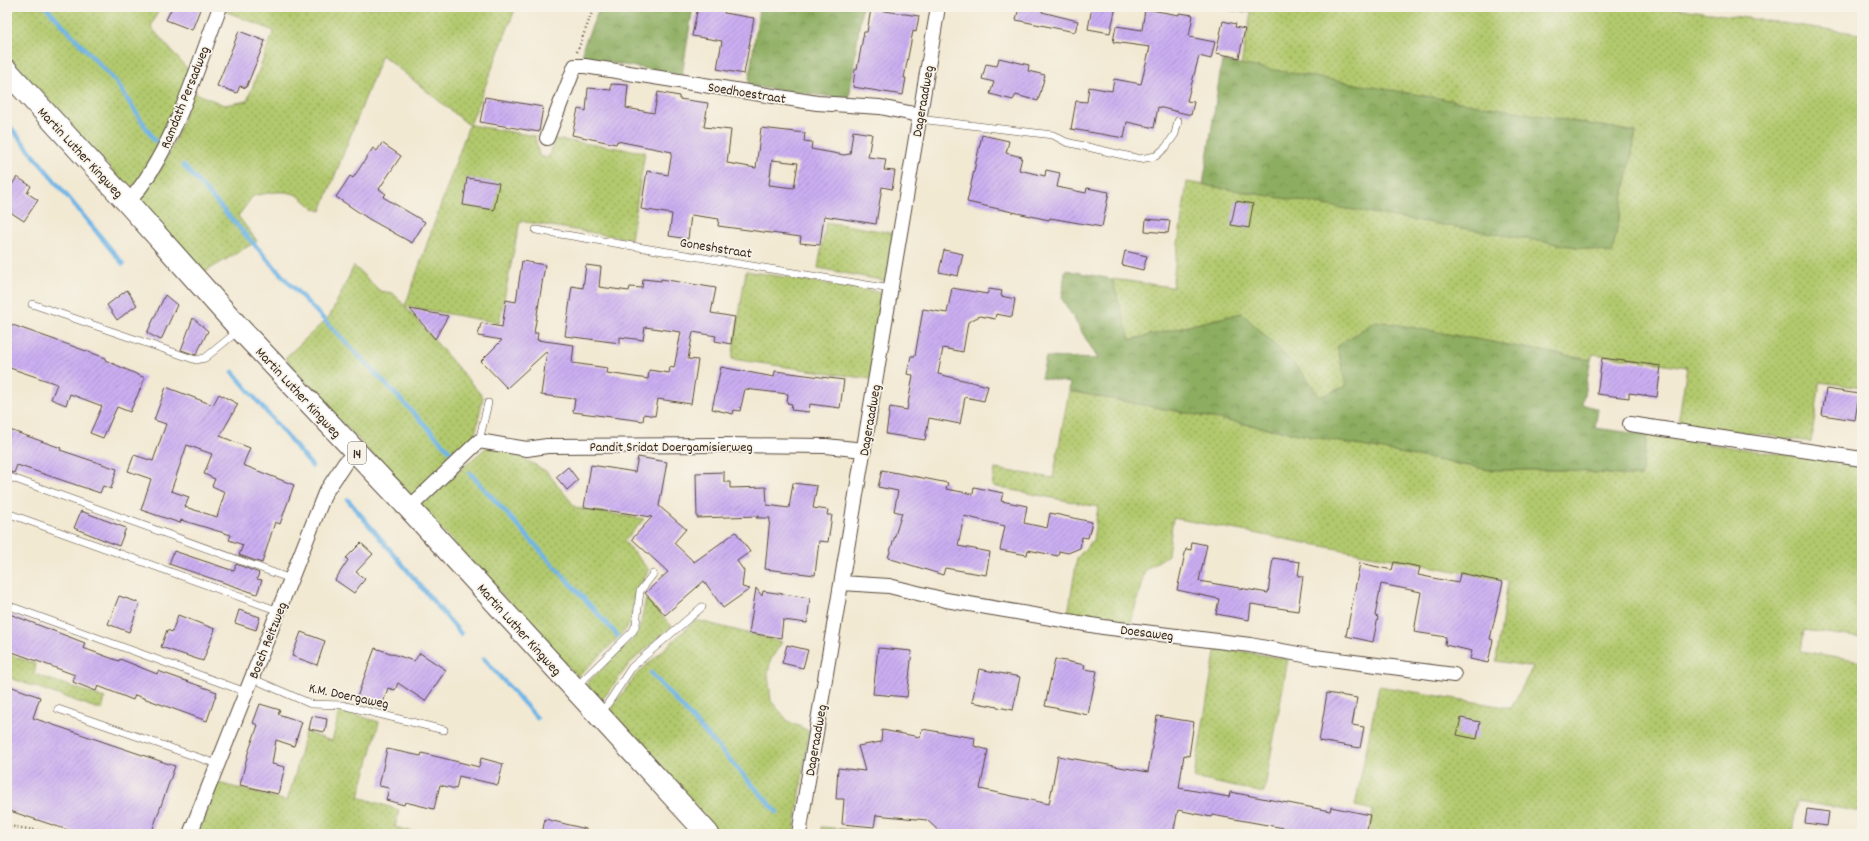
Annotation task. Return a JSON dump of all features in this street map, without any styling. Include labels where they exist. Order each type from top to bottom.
[{"type":"main road","name":"Martin Luther Kingweg","points":[[7,71],[240,330],[409,508],[708,834]]},
{"type":"street","name":"Ramdath Persadweg","points":[[128,204],[144,186],[168,144],[220,7]]},
{"type":"street","name":"Dageraadweg","points":[[800,834],[938,7]]},
{"type":"street","name":"Soedhoestraat","points":[[575,66],[585,66],[817,103],[880,107],[919,117]]},
{"type":"street","points":[[547,138],[575,66]]},
{"type":"street","points":[[1630,424],[1862,459]]},
{"type":"street","points":[[409,508],[479,441]]},
{"type":"street","name":"Pandit Sridat Doergamisierweg","points":[[479,441],[527,449],[547,446],[721,445],[826,446],[864,450]]},
{"type":"street","name":"Bosch Reitzweg","points":[[190,834],[325,493],[345,463],[355,452]]},
{"type":"street","name":"Doesaweg","points":[[842,583],[889,586],[960,603],[1104,627],[1250,645],[1315,657],[1454,675]]},
{"type":"lane","points":[[1231,7],[1246,10]]},
{"type":"lane","points":[[919,117],[1053,135],[1066,142],[1140,159],[1156,156],[1166,147],[1175,134],[1178,121]]},
{"type":"lane","name":"Goneshstraat","points":[[536,230],[891,289]]},
{"type":"lane","points":[[32,304],[196,360],[205,358],[240,330]]},
{"type":"lane","points":[[479,441],[488,403]]},
{"type":"lane","points":[[7,476],[291,579]]},
{"type":"lane","points":[[7,513],[279,611]]},
{"type":"lane","points":[[574,688],[633,631],[636,624],[640,591],[653,574]]},
{"type":"lane","points":[[7,605],[246,692]]},
{"type":"lane","points":[[600,716],[632,667],[702,607]]},
{"type":"lane","name":"K.M. Doergaweg","points":[[251,678],[312,704],[342,705],[444,730]]},
{"type":"lane","points":[[58,709],[217,764]]},
{"type":"path","points":[[575,66],[579,44],[594,7]]},
{"type":"path","points":[[7,823],[9,826],[60,834]]},
{"type":"green space","points":[[7,7],[160,7],[151,27],[189,71],[168,129],[142,179],[129,189],[7,54]]},
{"type":"green space","points":[[227,7],[516,7],[470,125],[535,136],[539,156],[548,158],[555,139],[645,152],[631,239],[520,221],[499,323],[405,306],[469,125],[382,55],[321,211],[313,208],[300,197],[292,193],[275,192],[253,196],[238,216],[257,241],[203,273],[138,199],[157,176],[164,163],[177,135],[193,92],[224,105],[247,101],[274,31],[225,11]]},
{"type":"green space","points":[[600,7],[693,7],[682,75],[583,58],[583,47]]},
{"type":"green space","points":[[742,7],[862,7],[849,99],[748,86],[759,9]]},
{"type":"green space","points":[[1252,7],[1667,7],[1862,34],[1862,388],[1820,382],[1811,442],[1678,423],[1687,367],[1593,354],[1591,360],[1376,321],[1346,386],[1320,397],[1301,371],[1242,313],[1129,340],[1112,279],[1172,287],[1187,182],[1612,253],[1636,132],[1241,65]]},
{"type":"green space","points":[[1222,61],[1636,132],[1612,253],[1203,185]]},
{"type":"green space","points":[[826,222],[893,233],[886,281],[818,268]]},
{"type":"green space","points":[[354,266],[380,291],[393,293],[483,397],[474,439],[411,498],[285,358],[330,316]]},
{"type":"green space","points":[[1065,270],[1112,279],[1130,340],[1242,313],[1301,371],[1320,397],[1346,386],[1337,346],[1376,321],[1591,360],[1582,404],[1598,409],[1595,428],[1647,435],[1641,477],[1568,470],[1490,470],[1069,391],[1070,383],[1041,378],[1046,357],[1098,359],[1062,299]]},
{"type":"green space","points":[[746,271],[884,293],[870,379],[732,359]]},
{"type":"green space","points":[[1069,391],[1490,470],[1568,470],[1641,477],[1647,435],[1862,466],[1862,638],[1804,630],[1801,651],[1862,661],[1862,812],[1797,801],[1792,834],[1369,834],[1373,810],[1355,806],[1379,686],[1511,708],[1533,667],[1496,661],[1508,581],[1173,518],[1168,555],[1145,570],[1131,623],[1068,614],[1077,558],[1093,540],[1098,507],[992,486],[995,469],[1053,478]]},
{"type":"green space","points":[[487,447],[513,452],[547,472],[576,508],[644,519],[624,541],[649,570],[633,598],[633,618],[624,632],[578,677],[419,505]]},
{"type":"green space","points":[[646,599],[672,626],[630,663],[602,700],[586,684],[635,637],[640,626]]},
{"type":"green space","points":[[696,620],[782,642],[771,659],[768,673],[771,701],[788,721],[809,731],[794,834],[721,834],[610,710],[636,675]]},
{"type":"green space","points":[[1216,647],[1288,659],[1264,793],[1194,778]]},
{"type":"green space","points":[[7,654],[36,664],[34,674],[105,698],[102,710],[7,677]]},
{"type":"green space","points":[[340,710],[379,722],[359,797],[399,810],[395,827],[421,834],[198,834],[218,783],[287,801],[305,732],[332,741]]},
{"type":"green space","points":[[821,827],[865,831],[865,834],[821,834]]},
{"type":"building","points":[[172,7],[201,7],[192,30],[166,20]]},
{"type":"building","points":[[698,7],[725,7],[724,13],[754,18],[744,74],[717,69],[722,41],[692,36]]},
{"type":"building","points":[[1019,7],[1043,7],[1042,12],[1078,21],[1075,32],[1016,20]]},
{"type":"building","points":[[1092,7],[1116,7],[1110,33],[1088,29]]},
{"type":"building","points":[[871,9],[919,16],[916,32],[913,31],[904,78],[906,78],[903,95],[853,87],[855,69],[857,69],[864,32],[867,32]]},
{"type":"building","points":[[1145,9],[1179,15],[1179,13],[1193,15],[1189,37],[1215,42],[1211,59],[1199,56],[1187,101],[1194,102],[1191,115],[1158,107],[1154,128],[1127,122],[1124,138],[1071,129],[1076,101],[1087,102],[1089,87],[1112,91],[1114,79],[1141,84],[1150,47],[1113,42],[1116,26],[1142,30]]},
{"type":"building","points":[[1223,21],[1236,24],[1235,27],[1245,29],[1239,58],[1216,53]]},
{"type":"building","points":[[239,31],[265,41],[246,88],[240,86],[237,93],[217,86]]},
{"type":"building","points":[[999,58],[1029,65],[1028,71],[1045,75],[1038,101],[1016,95],[1013,100],[990,94],[994,82],[982,79],[986,64],[997,66]]},
{"type":"building","points":[[611,84],[628,85],[626,108],[654,113],[658,92],[679,96],[679,99],[708,103],[704,127],[731,130],[727,163],[756,168],[761,128],[805,133],[804,141],[812,142],[811,149],[844,155],[850,154],[853,131],[872,134],[868,157],[886,159],[884,170],[895,171],[892,189],[882,187],[876,224],[824,216],[820,245],[800,243],[801,237],[718,226],[719,219],[691,215],[688,239],[669,236],[672,214],[641,209],[647,171],[668,175],[672,152],[617,141],[616,144],[572,135],[578,109],[586,111],[588,88],[611,90]],"holes":[[[772,160],[798,163],[794,188],[769,185]]]},
{"type":"building","points":[[485,97],[543,107],[539,132],[480,122]]},
{"type":"building","points":[[982,135],[1009,141],[1006,153],[1022,157],[1019,170],[1045,176],[1046,170],[1060,173],[1057,187],[1086,193],[1087,188],[1109,192],[1102,227],[1050,218],[1049,220],[967,202]]},
{"type":"building","points":[[382,143],[401,156],[379,189],[386,194],[383,197],[425,222],[412,243],[369,219],[336,197],[350,176],[353,178],[373,148],[377,151]]},
{"type":"building","points":[[17,177],[31,186],[27,193],[38,200],[24,221],[7,210],[7,192]]},
{"type":"building","points":[[467,178],[499,183],[494,210],[463,205]]},
{"type":"building","points":[[1236,201],[1253,204],[1249,228],[1231,225]]},
{"type":"building","points":[[1146,219],[1170,221],[1168,233],[1145,231]]},
{"type":"building","points":[[944,250],[963,254],[958,276],[939,272]]},
{"type":"building","points":[[1125,251],[1147,256],[1143,270],[1122,265]]},
{"type":"building","points":[[522,261],[545,265],[534,333],[538,333],[537,340],[574,345],[572,363],[608,368],[607,373],[648,379],[649,370],[669,373],[670,367],[674,368],[681,332],[645,327],[643,340],[620,337],[620,343],[565,336],[572,286],[583,288],[586,265],[601,267],[599,287],[629,291],[630,287],[642,288],[643,279],[661,281],[661,279],[716,288],[711,313],[735,317],[731,344],[715,341],[716,336],[693,332],[688,359],[698,360],[691,404],[658,399],[655,416],[644,414],[643,421],[573,412],[575,399],[541,395],[547,351],[507,388],[481,361],[502,340],[478,336],[481,323],[502,327],[506,300],[516,302]]},
{"type":"building","points":[[952,288],[987,294],[989,289],[1002,291],[1001,296],[1015,299],[1012,317],[996,314],[995,319],[980,316],[968,322],[963,352],[943,348],[938,374],[988,386],[984,401],[965,397],[960,424],[929,418],[925,440],[886,434],[890,407],[907,410],[913,375],[907,374],[911,356],[915,356],[923,309],[947,313]]},
{"type":"building","points":[[127,290],[137,305],[117,320],[107,305]]},
{"type":"building","points":[[165,295],[177,305],[161,340],[147,333]]},
{"type":"building","points":[[410,309],[448,316],[435,339]]},
{"type":"building","points":[[193,318],[208,331],[196,355],[181,350]]},
{"type":"building","points":[[7,323],[106,358],[105,360],[145,378],[130,412],[117,407],[103,438],[90,433],[102,406],[70,394],[66,405],[51,399],[57,384],[7,367]]},
{"type":"building","points":[[1602,358],[1661,366],[1657,397],[1629,393],[1629,398],[1597,394]]},
{"type":"building","points":[[721,367],[774,377],[775,371],[844,380],[840,408],[810,404],[809,412],[791,410],[792,404],[787,403],[788,394],[745,389],[740,411],[734,410],[733,414],[712,409]]},
{"type":"building","points":[[166,387],[213,405],[219,394],[238,404],[220,436],[250,448],[243,465],[294,485],[280,524],[275,522],[262,563],[239,555],[243,545],[229,540],[231,535],[181,520],[180,523],[141,510],[151,479],[128,471],[134,455],[153,461],[166,424],[154,420]],"holes":[[[187,445],[212,454],[204,474],[215,479],[212,486],[225,492],[217,517],[185,507],[189,497],[171,491]]]},
{"type":"building","points":[[1826,389],[1859,394],[1855,420],[1822,415]]},
{"type":"building","points":[[7,429],[61,448],[60,450],[117,469],[111,489],[103,486],[100,493],[17,465],[14,473],[7,471]]},
{"type":"building","points":[[638,457],[667,462],[659,506],[686,529],[674,543],[694,562],[736,532],[750,552],[737,561],[744,571],[742,587],[750,589],[723,608],[704,581],[665,615],[645,593],[668,572],[632,539],[652,517],[584,507],[591,465],[635,472]]},
{"type":"building","points":[[568,467],[578,480],[567,490],[556,477]]},
{"type":"building","points":[[882,470],[948,483],[946,489],[973,494],[974,487],[1003,493],[1001,501],[1027,506],[1024,523],[1047,528],[1050,513],[1092,522],[1088,538],[1082,537],[1080,548],[1068,553],[1059,551],[1058,556],[1028,550],[1027,555],[1000,550],[1005,526],[964,516],[958,546],[990,552],[986,575],[945,568],[943,575],[888,558],[902,513],[894,511],[898,491],[878,487]]},
{"type":"building","points":[[724,472],[724,482],[730,482],[730,488],[766,487],[767,505],[789,508],[793,483],[817,486],[813,508],[828,510],[827,515],[832,515],[828,542],[819,541],[815,575],[765,569],[770,518],[756,518],[759,516],[697,518],[696,473]]},
{"type":"building","points":[[81,511],[126,528],[119,546],[74,528]]},
{"type":"building","points":[[1192,542],[1207,545],[1199,581],[1268,593],[1273,558],[1300,562],[1298,576],[1303,576],[1298,611],[1251,604],[1249,620],[1216,614],[1219,599],[1177,590],[1186,549],[1191,550]]},
{"type":"building","points":[[361,543],[373,554],[356,572],[365,579],[354,593],[335,580],[348,560],[346,558]]},
{"type":"building","points":[[174,551],[234,571],[236,564],[259,573],[257,579],[262,580],[257,594],[169,564]]},
{"type":"building","points":[[1394,562],[1420,567],[1418,575],[1458,583],[1460,573],[1503,582],[1490,639],[1493,640],[1488,663],[1470,659],[1472,651],[1445,645],[1446,637],[1414,632],[1421,592],[1381,584],[1375,616],[1378,617],[1373,642],[1346,636],[1360,563],[1392,570]]},
{"type":"building","points":[[756,588],[762,596],[763,591],[810,598],[807,623],[783,620],[781,638],[749,633]]},
{"type":"building","points":[[119,596],[140,603],[129,632],[108,624]]},
{"type":"building","points":[[239,610],[260,617],[256,630],[235,623]]},
{"type":"building","points":[[7,613],[85,643],[83,648],[119,661],[120,659],[157,674],[158,671],[217,692],[207,721],[135,695],[133,700],[98,686],[96,691],[73,682],[75,675],[7,650]]},
{"type":"building","points":[[178,615],[215,629],[203,661],[161,647],[167,630],[172,632]]},
{"type":"building","points":[[301,632],[325,641],[317,665],[292,656]]},
{"type":"building","points":[[787,645],[808,650],[803,668],[782,663]]},
{"type":"building","points":[[375,648],[414,661],[420,653],[446,670],[425,701],[398,683],[395,690],[388,688],[382,706],[357,697]]},
{"type":"building","points":[[878,648],[912,651],[907,697],[873,694]]},
{"type":"building","points":[[1055,659],[1085,665],[1084,669],[1097,671],[1088,715],[1045,706]]},
{"type":"building","points":[[979,669],[1020,677],[1013,710],[972,702]]},
{"type":"building","points":[[7,685],[40,697],[33,718],[175,766],[151,834],[80,834],[7,810]]},
{"type":"building","points":[[1327,693],[1357,698],[1352,725],[1364,727],[1360,748],[1319,741]]},
{"type":"building","points":[[260,704],[280,710],[278,714],[302,722],[294,746],[276,740],[272,764],[285,767],[278,794],[240,785],[248,753],[258,725],[253,723]]},
{"type":"building","points":[[312,716],[327,719],[325,732],[309,729]]},
{"type":"building","points":[[1157,716],[1194,722],[1189,756],[1184,755],[1179,788],[1229,797],[1230,792],[1330,811],[1331,807],[1370,815],[1366,834],[1317,834],[1212,815],[1211,817],[1178,810],[1173,834],[942,834],[927,820],[876,815],[874,827],[842,824],[844,799],[836,799],[838,768],[865,771],[858,746],[881,742],[882,730],[920,737],[922,729],[975,738],[974,746],[988,750],[980,789],[1049,804],[1058,756],[1148,772]]},
{"type":"building","points":[[1461,718],[1480,722],[1477,739],[1457,735]]},
{"type":"building","points":[[387,749],[421,756],[422,753],[479,767],[481,758],[503,764],[498,785],[459,776],[456,789],[440,785],[434,809],[405,802],[404,805],[386,800],[389,788],[379,786]]},
{"type":"building","points":[[1807,809],[1829,812],[1827,826],[1805,823]]},
{"type":"building","points":[[545,819],[586,829],[586,834],[542,834]]},
{"type":"waterway","points":[[46,7],[116,82],[155,141]]},
{"type":"waterway","points":[[7,123],[123,264]]},
{"type":"waterway","points":[[183,165],[289,283],[450,451]]},
{"type":"waterway","points":[[233,372],[312,466]]},
{"type":"waterway","points":[[470,473],[618,636]]},
{"type":"waterway","points":[[348,500],[461,634]]},
{"type":"waterway","points":[[484,659],[537,718]]},
{"type":"waterway","points":[[651,673],[777,812]]}]
